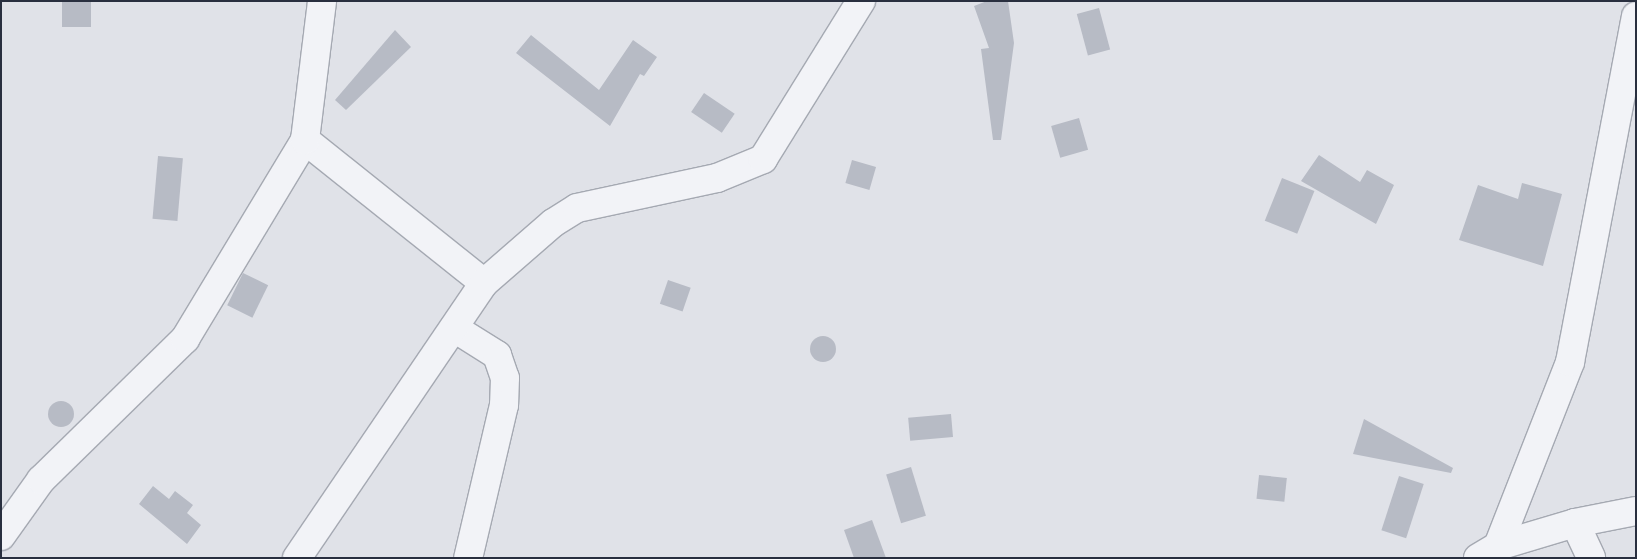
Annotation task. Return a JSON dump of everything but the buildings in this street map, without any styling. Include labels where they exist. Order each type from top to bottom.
[{"type":"street","points":[[1,536],[41,480],[185,339],[305,140],[322,1]]},
{"type":"street","points":[[297,558],[484,284],[553,223],[577,208],[717,178],[763,158],[861,1]]},
{"type":"street","points":[[1488,552],[1570,362],[1636,16]]},
{"type":"street","points":[[305,140],[484,284]]},
{"type":"street","points":[[454,328],[497,355],[505,378],[504,405],[468,558]]},
{"type":"street","points":[[1488,552],[1575,523],[1636,511]]},
{"type":"street","points":[[1575,523],[1591,558]]}]
